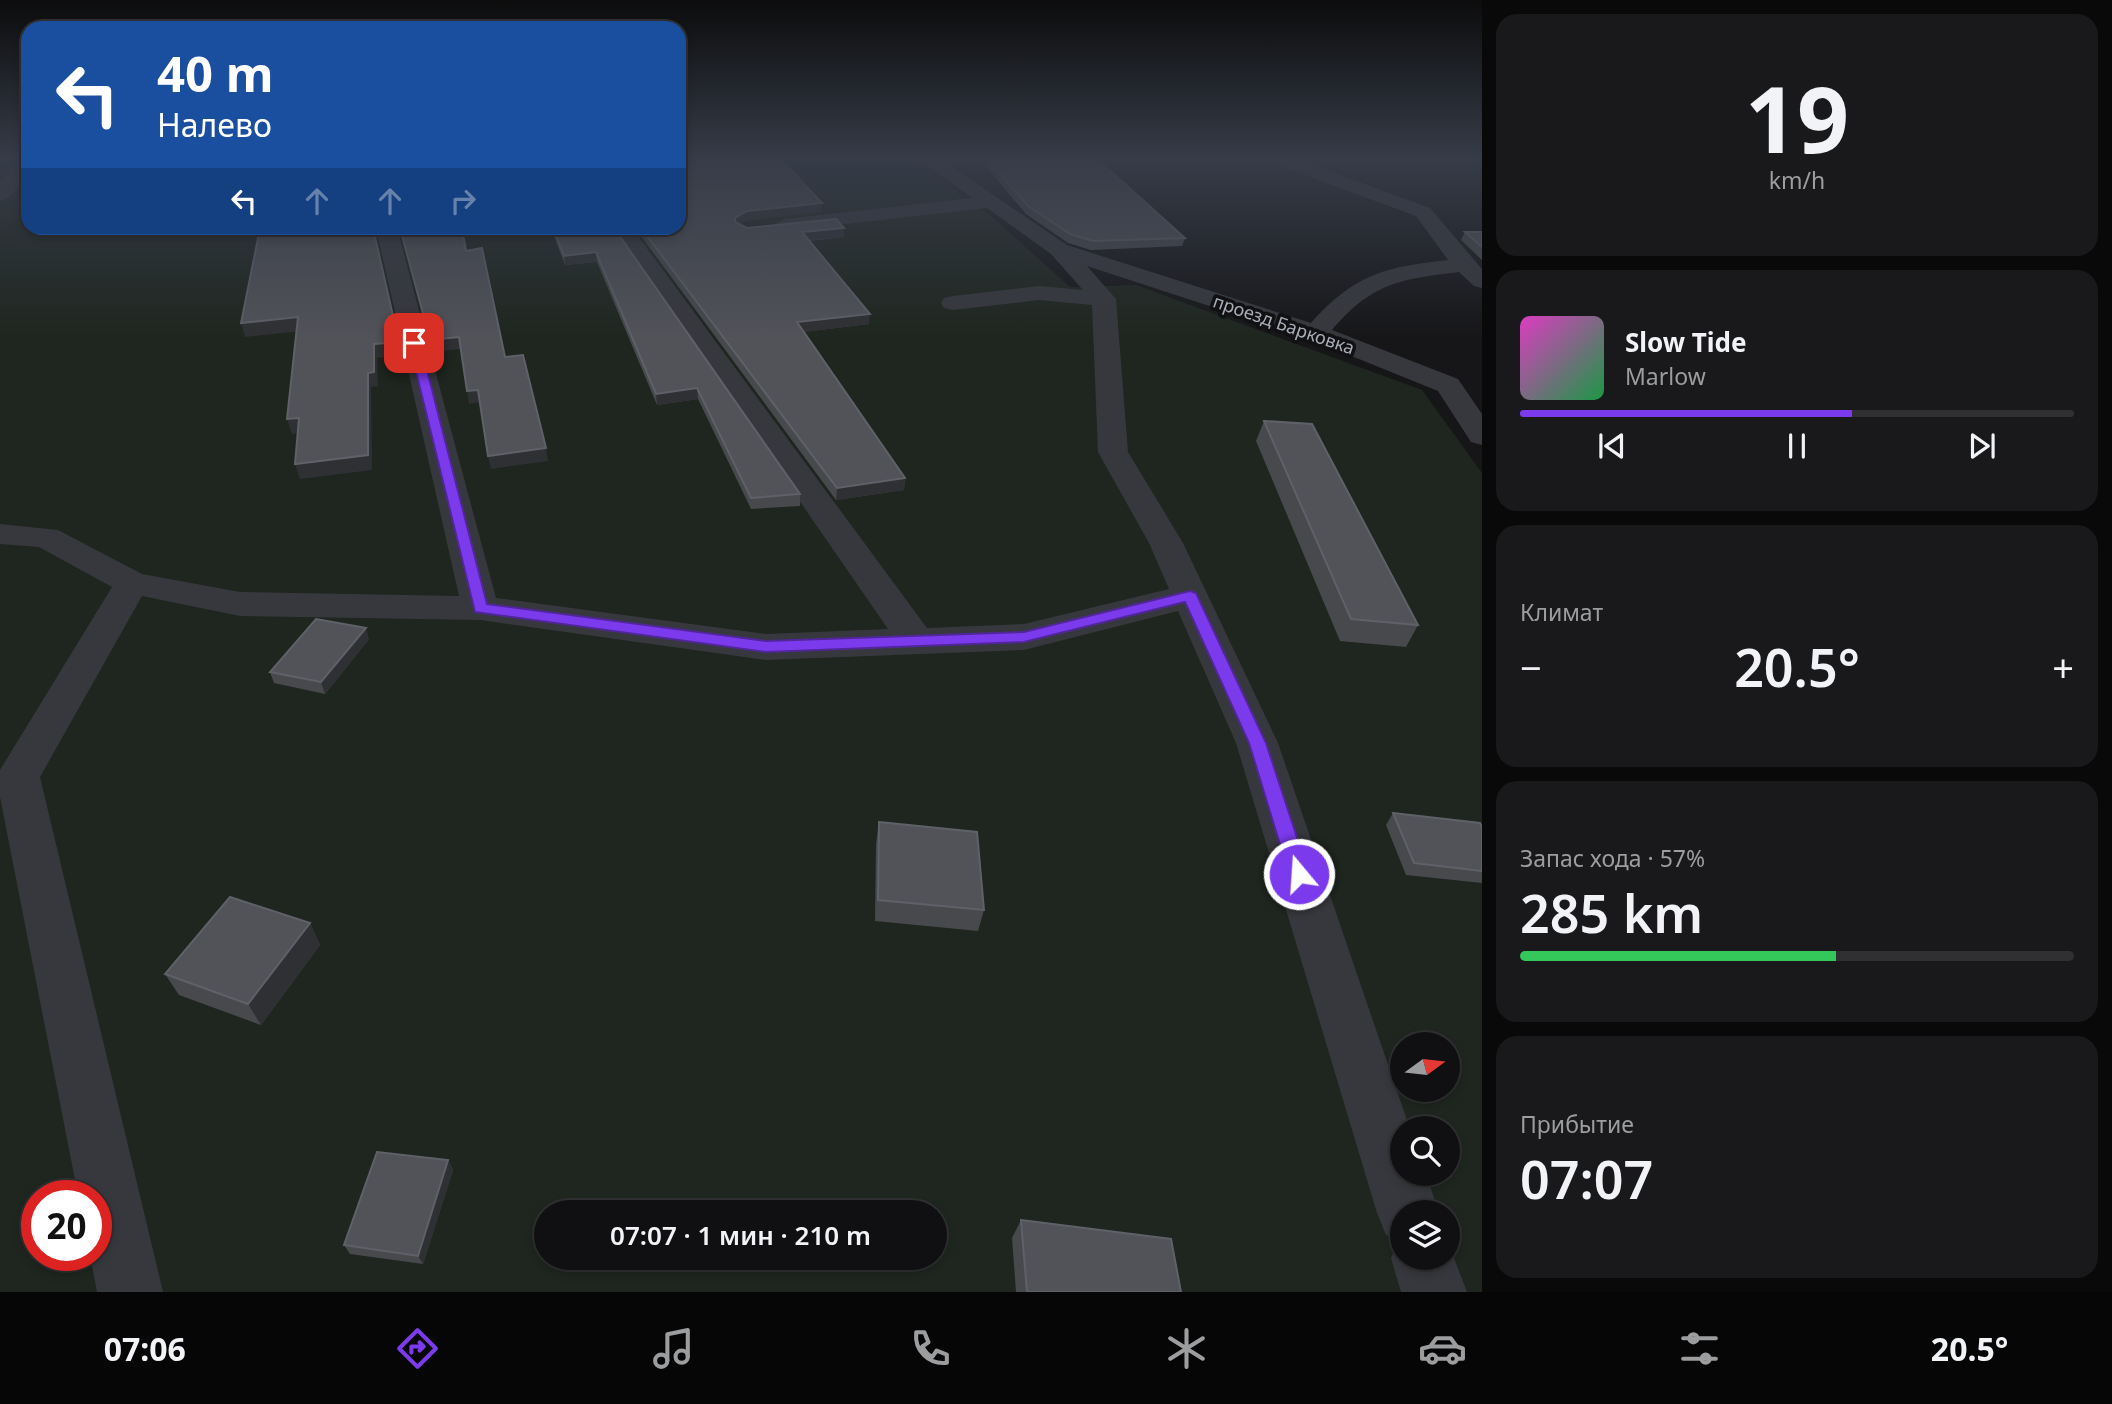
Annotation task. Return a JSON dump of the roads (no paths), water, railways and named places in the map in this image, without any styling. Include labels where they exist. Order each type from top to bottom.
[{"type":"street","points":[[761,227],[841,218]]},
{"type":"street","points":[[1014,218],[1059,249],[1104,299],[1113,452],[1166,543],[1257,743],[1404,1200]]},
{"type":"street","points":[[1428,218],[1473,273]]},
{"type":"street","points":[[389,235],[480,608]]},
{"type":"street","points":[[627,235],[916,641]]},
{"type":"street","name":"проезд Барковка","points":[[1059,249],[1316,333],[1448,385],[1482,436]]},
{"type":"street","points":[[1316,333],[1344,301],[1396,274],[1473,273]]},
{"type":"street","points":[[953,303],[1039,293],[1104,299]]},
{"type":"street","points":[[0,534],[46,537],[132,583],[240,604],[480,608],[766,647],[1024,637],[1190,596]]},
{"type":"street","points":[[130,1292],[18,777],[132,583]]},
{"type":"street","points":[[1427,1270],[1434,1292]]}]
